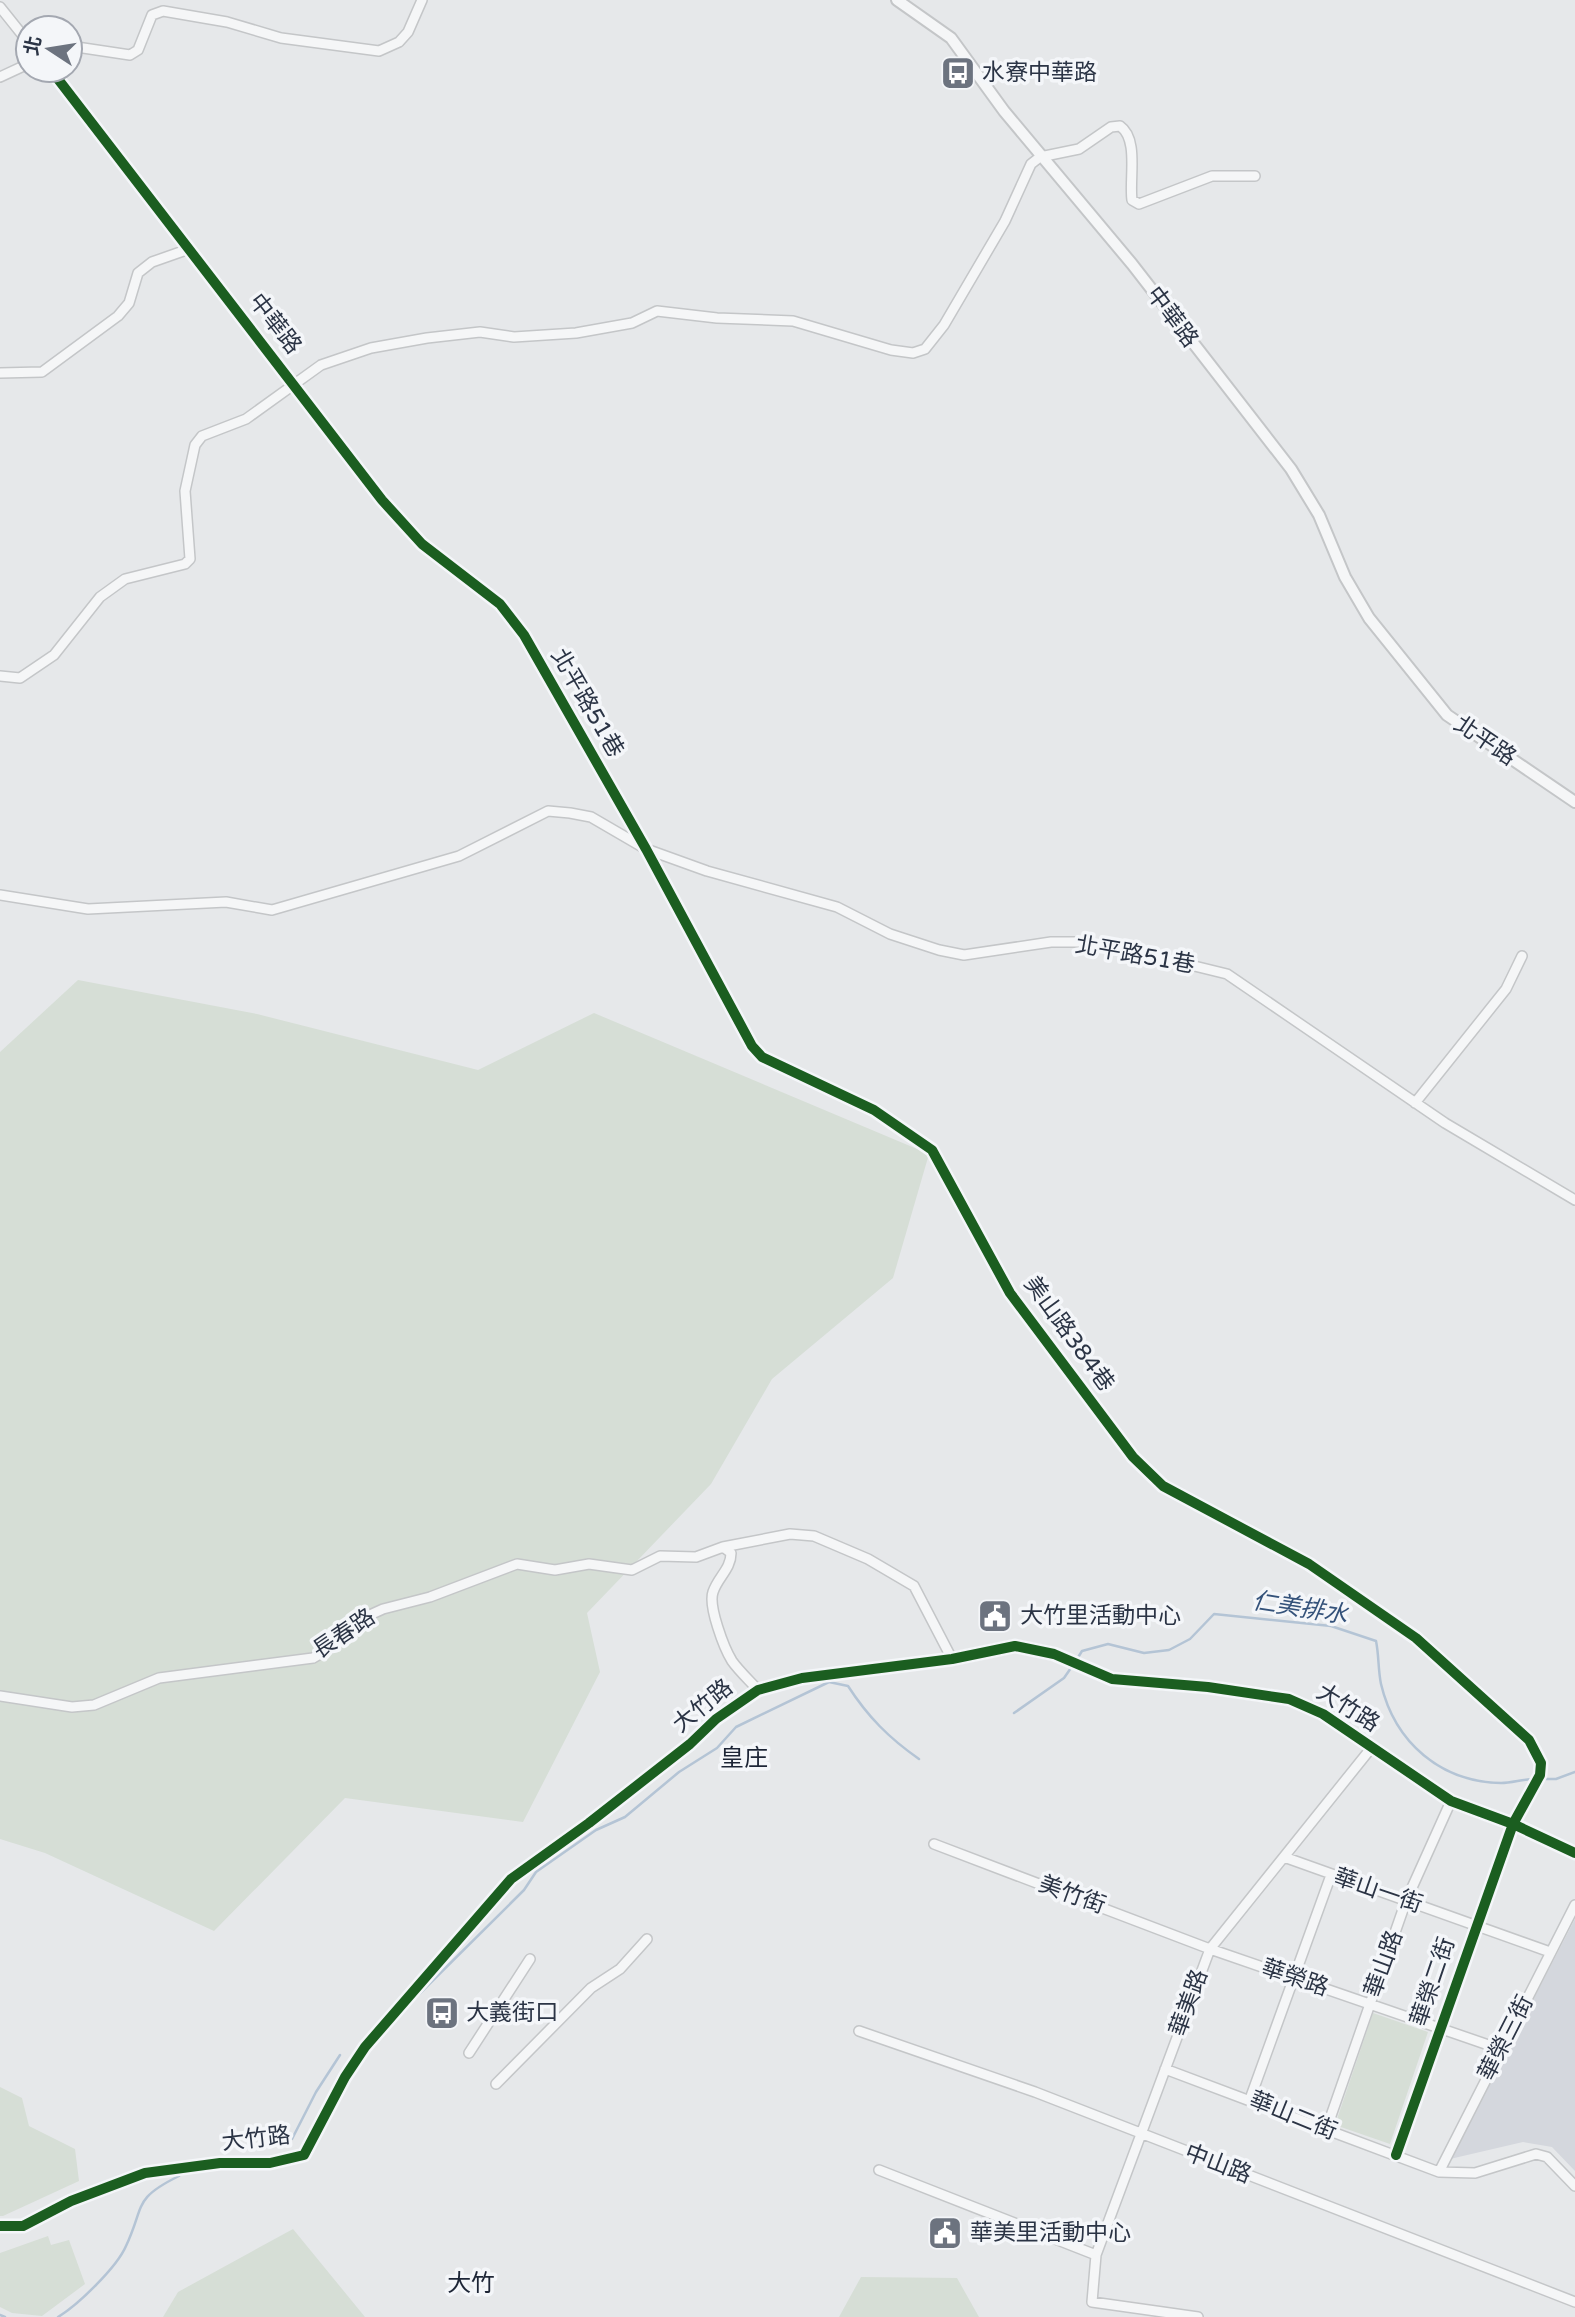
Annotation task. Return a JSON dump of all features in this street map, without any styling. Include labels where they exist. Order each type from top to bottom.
[{"type":"street","points":[[84,49],[130,55],[138,50],[152,15],[163,11],[227,22],[281,38],[379,51],[399,42],[408,32],[422,0]]},
{"type":"street","name":"中華路","points":[[897,0],[951,38],[1040,157],[1132,264],[1292,469],[1319,515],[1345,577],[1369,618],[1407,666]]},
{"type":"street","points":[[0,7],[14,24]]},
{"type":"street","name":"中華路","points":[[62,84],[382,500],[422,544],[481,588]]},
{"type":"street","points":[[0,676],[20,678],[54,655],[100,597],[125,579],[185,564],[190,559],[185,491],[195,445],[202,436],[246,419],[321,365],[371,348],[480,332],[514,337],[576,333],[632,323],[657,311],[718,318],[793,321],[891,350],[913,352],[925,349],[944,325],[1005,221],[1026,170],[1040,157],[1079,149],[1111,127],[1121,125],[1126,130],[1131,147],[1132,200],[1139,204],[1212,176],[1255,176]]},
{"type":"street","points":[[0,373],[42,372],[118,316],[129,303],[138,273],[152,262],[189,249]]},
{"type":"street","name":"北平路51巷","points":[[481,588],[500,604],[524,635],[646,849]]},
{"type":"street","name":"北平路","points":[[1407,666],[1447,715],[1575,802]]},
{"type":"street","name":"北平路51巷","points":[[0,895],[88,909],[226,902],[272,910],[459,856],[548,811],[591,817],[646,849],[741,881],[837,907],[890,934],[939,950],[964,955],[1051,942],[1080,942],[1125,949],[1227,974],[1415,1103],[1575,1200]]},
{"type":"street","name":"美山路384巷","points":[[646,849],[752,1046],[762,1057],[874,1110],[932,1150],[1010,1293],[1133,1457],[1163,1486],[1309,1564],[1416,1637],[1529,1740],[1541,1763],[1540,1775]]},
{"type":"street","points":[[1415,1103],[1506,989],[1522,956]]},
{"type":"street","name":"長春路","points":[[0,1696],[72,1707],[93,1704],[159,1678],[313,1658],[330,1648],[361,1619],[383,1609],[430,1597],[517,1564],[555,1570],[589,1564],[632,1570],[660,1556],[696,1557],[723,1547],[790,1534],[814,1536],[868,1559],[914,1586],[952,1659]]},
{"type":"street","points":[[723,1547],[731,1553],[731,1563],[719,1578],[711,1596],[713,1613],[732,1661],[758,1690]]},
{"type":"street","name":"大竹路","points":[[0,2225],[23,2226],[71,2201],[145,2173],[220,2163],[270,2163],[304,2155],[345,2077],[365,2047],[511,1879],[584,1827],[690,1744],[716,1719],[758,1690],[802,1678],[952,1659],[1015,1646],[1066,1660],[1112,1679],[1208,1687],[1289,1699],[1315,1709],[1451,1801],[1513,1824],[1575,1853]]},
{"type":"street","name":"華美路","points":[[1198,2317],[1092,2302],[1096,2255],[1210,1949],[1371,1747]]},
{"type":"street","name":"華榮二街","points":[[1396,2155],[1438,2027],[1513,1824],[1534,1791],[1540,1775]]},
{"type":"street","name":"華山路","points":[[1326,2130],[1406,1900],[1451,1801]]},
{"type":"street","name":"美竹街","points":[[934,1843],[1210,1949]]},
{"type":"street","name":"華山一街","points":[[1284,1857],[1550,1952]]},
{"type":"street","points":[[1250,2099],[1332,1875]]},
{"type":"street","name":"華榮三街","points":[[1439,2172],[1575,1905]]},
{"type":"street","points":[[496,2084],[591,1988],[620,1969],[647,1939]]},
{"type":"street","name":"華榮路","points":[[1210,1949],[1500,2049]]},
{"type":"street","points":[[468,2053],[530,1959]]},
{"type":"street","name":"中山路","points":[[859,2031],[1035,2092],[1575,2302]]},
{"type":"street","name":"華山二街","points":[[1165,2069],[1439,2172],[1475,2173],[1536,2154],[1547,2157],[1575,2186]]},
{"type":"street","points":[[880,2169],[1096,2255]]},
{"type":"shaded area","points":[[78,980],[257,1014],[478,1070],[594,1013],[929,1154],[893,1278],[772,1379],[711,1484],[587,1613],[600,1672],[523,1822],[345,1798],[214,1931],[45,1853],[0,1839],[0,1052]]},
{"type":"shaded area","points":[[1575,1919],[1575,2171],[1552,2147],[1523,2142],[1450,2159]]},
{"type":"shaded area","points":[[1373,2013],[1428,2032],[1390,2144],[1335,2125]]},
{"type":"shaded area","points":[[0,2087],[22,2098],[29,2126],[75,2149],[79,2181],[3,2216],[0,2216]]},
{"type":"shaded area","points":[[293,2229],[365,2317],[163,2317],[178,2292]]},
{"type":"shaded area","points":[[48,2236],[51,2245],[69,2240],[85,2284],[42,2316],[12,2313],[0,2307],[0,2253]]},
{"type":"shaded area","points":[[861,2277],[957,2278],[979,2317],[839,2317]]},
{"type":"waterway","name":"仁美排水","points":[[1077,1659],[1082,1651],[1108,1644],[1144,1653],[1169,1650],[1190,1639],[1214,1614],[1331,1626],[1376,1641],[1381,1684],[1388,1705],[1409,1741],[1424,1755],[1440,1767],[1479,1781],[1501,1783],[1534,1779]]},
{"type":"waterway","name":"仁美排水","points":[[1014,1713],[1064,1678],[1073,1665]]},
{"type":"waterway","name":"仁美排水","points":[[399,2014],[524,1890],[536,1872],[596,1830],[625,1817],[679,1772],[717,1748],[736,1727],[829,1682],[848,1686],[880,1726],[919,1759]]},
{"type":"waterway","name":"仁美排水","points":[[1541,1779],[1556,1779],[1575,1772]]},
{"type":"waterway","name":"仁美排水","points":[[292,2139],[316,2092],[340,2055]]},
{"type":"waterway","name":"仁美排水","points":[[58,2317],[86,2295],[121,2255],[147,2198],[179,2176]]},
{"type":"waterway","name":"仁美排水","points":[[0,2315],[5,2317]]},
{"type":"cycle path","points":[[62,84],[382,500],[422,544],[500,604],[524,635],[646,849],[752,1046],[762,1057],[874,1110],[932,1150],[1010,1293],[1133,1457],[1163,1486],[1309,1564],[1416,1638],[1529,1740],[1541,1763],[1540,1775],[1513,1824],[1396,2155]]},
{"type":"cycle path","points":[[0,2226],[23,2226],[71,2201],[145,2173],[220,2163],[270,2163],[304,2155],[345,2077],[365,2047],[511,1879],[589,1823],[690,1744],[716,1719],[758,1690],[802,1678],[952,1659],[1015,1646],[1054,1654],[1112,1679],[1208,1687],[1289,1699],[1323,1714],[1451,1801],[1513,1824],[1575,1853]]},
{"type":"place","name":"水寮中華路","points":[[958,73]]},
{"type":"place","name":"大竹里活動中心","points":[[995,1616]]},
{"type":"place","name":"大義街口","points":[[442,2013]]},
{"type":"place","name":"華美里活動中心","points":[[945,2233]]},
{"type":"district","name":"皇庄","points":[[744,1758]]},
{"type":"district","name":"大竹","points":[[471,2283]]}]
